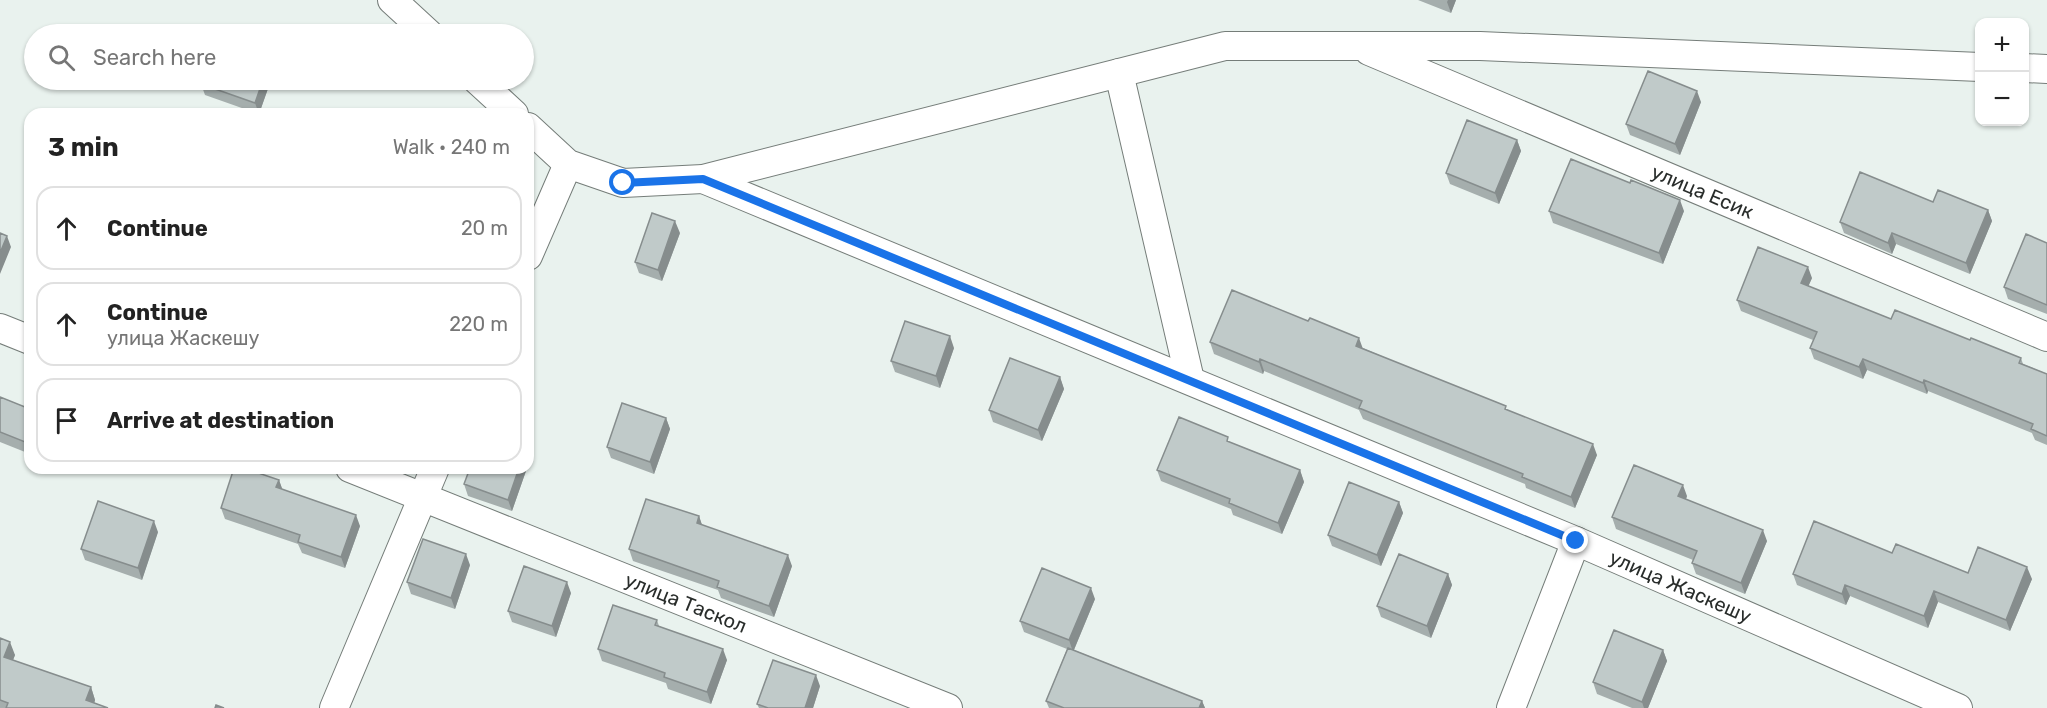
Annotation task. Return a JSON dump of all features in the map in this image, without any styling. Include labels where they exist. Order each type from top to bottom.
[{"type":"street","points":[[392,0],[418,24]]},
{"type":"street","points":[[534,133],[568,164],[623,183],[703,179],[1225,46],[1480,46],[1975,67]]},
{"type":"street","name":"улица Есик","points":[[1358,46],[2047,337]]},
{"type":"street","points":[[2029,68],[2047,69]]},
{"type":"street","points":[[1119,73],[1190,380]]},
{"type":"street","points":[[488,90],[507,108]]},
{"type":"street","points":[[534,242],[568,164]]},
{"type":"street","name":"улица Жаскешу","points":[[703,179],[1576,541],[1958,708]]},
{"type":"street","points":[[0,328],[24,338]]},
{"type":"street","name":"улица Таскол","points":[[365,474],[948,708]]},
{"type":"street","points":[[334,708],[433,474]]},
{"type":"street","points":[[1511,708],[1576,541]]},
{"type":"building","points":[[1648,71],[1697,91],[1675,144],[1626,124]]},
{"type":"building","points":[[218,90],[260,90],[255,103]]},
{"type":"building","points":[[1467,120],[1517,140],[1495,193],[1446,173]]},
{"type":"building","points":[[1571,159],[1680,200],[1659,253],[1549,211]]},
{"type":"building","points":[[1860,172],[1933,202],[1938,190],[1988,210],[1966,263],[1892,233],[1888,243],[1840,222]]},
{"type":"building","points":[[652,213],[675,221],[658,270],[635,262]]},
{"type":"building","points":[[0,233],[7,236],[0,253]]},
{"type":"building","points":[[2026,234],[2047,243],[2047,305],[2004,287]]},
{"type":"building","points":[[1758,247],[1808,267],[1801,283],[1891,319],[1895,310],[1970,340],[1971,338],[2021,358],[2019,363],[2047,374],[2047,436],[2031,429],[2033,424],[1924,380],[1923,383],[1863,359],[1859,367],[1810,348],[1817,332],[1737,300]]},
{"type":"building","points":[[1232,290],[1308,321],[1310,318],[1359,338],[1356,346],[1506,406],[1505,409],[1593,444],[1571,497],[1522,477],[1523,474],[1359,408],[1362,401],[1260,359],[1259,362],[1210,342]]},
{"type":"building","points":[[905,321],[950,336],[936,376],[891,361]]},
{"type":"building","points":[[1010,358],[1060,377],[1038,430],[989,410]]},
{"type":"building","points":[[0,397],[24,407],[24,442],[0,432]]},
{"type":"building","points":[[622,403],[666,418],[650,462],[607,447]]},
{"type":"building","points":[[1179,417],[1228,437],[1227,441],[1300,470],[1278,523],[1229,503],[1230,499],[1157,470]]},
{"type":"building","points":[[1634,465],[1683,485],[1678,496],[1763,530],[1741,583],[1692,563],[1697,551],[1612,517]]},
{"type":"building","points":[[232,474],[262,474],[279,480],[276,487],[356,515],[341,557],[298,542],[300,535],[221,508]]},
{"type":"building","points":[[468,474],[517,474],[508,500],[464,484]]},
{"type":"building","points":[[1349,482],[1399,502],[1377,555],[1328,535]]},
{"type":"building","points":[[646,499],[699,516],[697,523],[788,555],[769,606],[717,587],[719,581],[629,549]]},
{"type":"building","points":[[98,501],[154,521],[138,568],[81,549]]},
{"type":"building","points":[[1814,521],[1892,553],[1896,544],[1968,573],[1978,547],[2027,567],[2006,620],[1934,591],[1924,616],[1845,585],[1842,594],[1793,574]]},
{"type":"building","points":[[423,539],[466,554],[451,598],[407,582]]},
{"type":"building","points":[[1399,554],[1448,574],[1427,626],[1377,606]]},
{"type":"building","points":[[524,566],[567,582],[552,626],[508,611]]},
{"type":"building","points":[[1042,568],[1091,588],[1069,640],[1020,621]]},
{"type":"building","points":[[613,605],[657,620],[655,625],[723,649],[707,692],[664,677],[665,673],[598,649]]},
{"type":"building","points":[[1614,630],[1663,650],[1642,702],[1593,682]]},
{"type":"building","points":[[0,638],[10,642],[4,657],[91,687],[86,700],[108,708],[6,708],[8,703],[0,700]]},
{"type":"building","points":[[1068,648],[1202,701],[1199,708],[1064,708],[1046,701]]},
{"type":"building","points":[[773,660],[816,675],[805,708],[768,708],[757,704]]},
{"type":"route","points":[[623,183],[703,179],[1576,541]]}]
